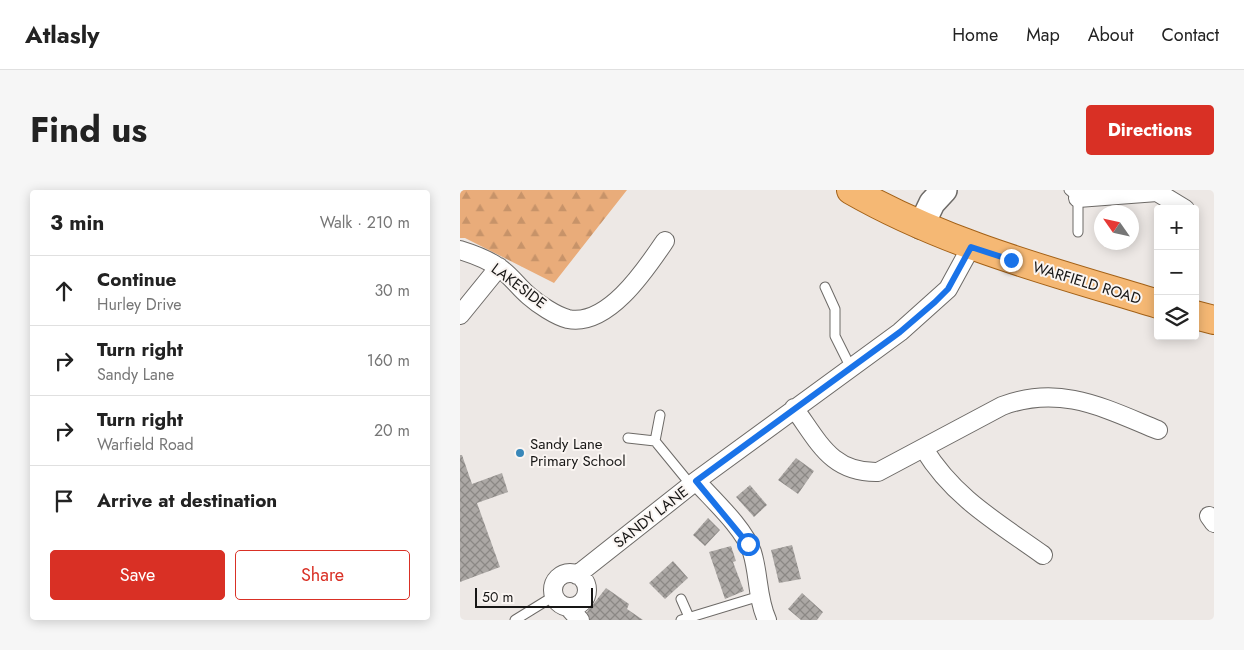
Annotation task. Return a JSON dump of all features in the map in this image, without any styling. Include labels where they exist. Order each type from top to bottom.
[{"type":"main road","name":"WARFIELD ROAD","points":[[851,190],[921,226],[971,247],[1154,303]]},
{"type":"main road","points":[[1199,316],[1214,320]]},
{"type":"street","points":[[921,226],[932,202],[944,190]]},
{"type":"street","points":[[1074,194],[1157,191],[1179,205]]},
{"type":"street","name":"LAKESIDE","points":[[460,250],[499,267],[530,297],[568,319],[587,318],[607,309],[632,284],[665,241]]},
{"type":"street","name":"SANDY LANE","points":[[561,601],[553,590],[557,580],[566,574],[577,575],[694,483],[900,332],[948,289],[971,247]]},
{"type":"street","points":[[460,315],[499,267]]},
{"type":"street","points":[[794,408],[823,449],[850,470],[878,472],[1002,406],[1036,396],[1079,399],[1158,430]]},
{"type":"street","points":[[924,449],[937,470],[954,489],[1043,555]]},
{"type":"street","points":[[694,483],[748,544],[754,560],[761,606],[767,620]]},
{"type":"street","points":[[561,601],[579,604],[586,595],[585,583],[577,575]]},
{"type":"street","points":[[561,601],[580,620]]},
{"type":"lane","points":[[1074,194],[1078,232]]},
{"type":"lane","points":[[825,287],[835,309],[835,336],[851,368]]},
{"type":"lane","points":[[655,441],[660,414]]},
{"type":"lane","points":[[628,438],[655,441],[694,483]]},
{"type":"lane","points":[[681,599],[685,619],[760,596]]},
{"type":"lane","points":[[515,620],[561,601]]},
{"type":"green space","points":[[460,190],[627,190],[554,283],[465,238],[460,238]]},
{"type":"building","points":[[460,455],[462,455],[472,484],[502,473],[508,492],[477,503],[500,567],[460,582]]},
{"type":"building","points":[[796,458],[814,471],[798,494],[778,480]]},
{"type":"building","points":[[750,485],[767,505],[754,517],[736,497]]},
{"type":"building","points":[[708,518],[720,530],[705,546],[693,535]]},
{"type":"building","points":[[792,545],[801,579],[779,583],[771,550]]},
{"type":"building","points":[[731,546],[736,561],[733,562],[744,591],[725,599],[709,552]]},
{"type":"building","points":[[673,561],[688,578],[665,599],[649,583]]},
{"type":"building","points":[[606,588],[629,604],[627,609],[643,620],[590,620],[587,612]]},
{"type":"building","points":[[802,593],[823,612],[817,620],[801,620],[788,609]]},
{"type":"place","name":"Sandy Lane Primary School","points":[[520,453]]},
{"type":"route","points":[[748,544],[738,529],[696,481],[900,332],[948,289],[971,247],[1011,260]]}]
